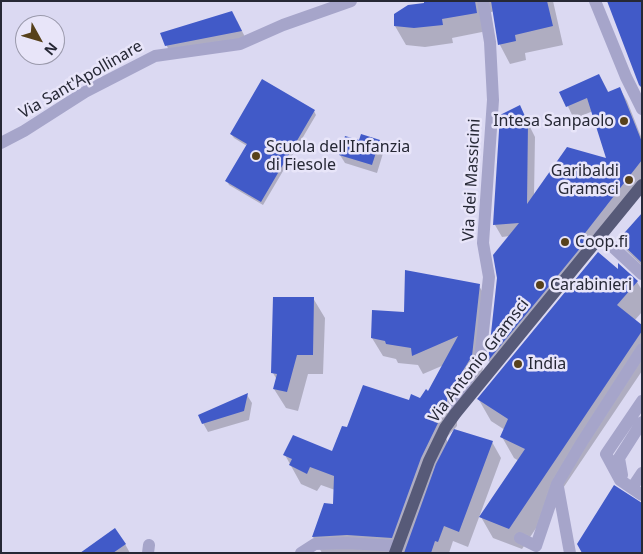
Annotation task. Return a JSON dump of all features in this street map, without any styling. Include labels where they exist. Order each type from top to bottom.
[{"type":"main road","name":"Via Antonio Gramsci","points":[[396,549],[432,455],[445,428],[642,185]]},
{"type":"street","name":"Via Sant'Apollinare","points":[[1,143],[24,131],[85,92],[155,56],[240,44],[283,25],[351,1]]},
{"type":"street","name":"Via dei Massicini","points":[[455,414],[455,402],[458,394],[480,359],[489,277],[483,243],[493,100],[490,42],[483,1]]},
{"type":"street","points":[[595,1],[626,76],[642,109]]},
{"type":"street","points":[[600,236],[642,274]]},
{"type":"street","points":[[520,538],[536,546],[558,484],[582,442],[642,349]]},
{"type":"street","points":[[639,490],[620,480],[606,454],[642,401]]},
{"type":"street","points":[[639,490],[621,474],[619,458],[642,422]]},
{"type":"street","points":[[639,490],[642,473]]},
{"type":"street","points":[[558,484],[570,553]]},
{"type":"street","points":[[301,553],[315,544],[347,543],[396,549]]},
{"type":"building","points":[[424,1],[475,1],[477,13],[442,19],[443,25],[414,28],[394,26],[394,14],[408,5],[424,3]]},
{"type":"building","points":[[491,1],[547,1],[553,26],[515,35],[516,41],[498,45]]},
{"type":"building","points":[[607,1],[642,1],[642,88],[639,85]]},
{"type":"building","points":[[232,11],[242,31],[165,46],[160,33]]},
{"type":"building","points":[[599,74],[608,92],[620,87],[642,142],[642,160],[582,237],[586,241],[488,361],[497,278],[493,255],[519,223],[493,225],[500,115],[520,105],[528,123],[527,204],[567,147],[606,158],[587,98],[566,107],[559,92]]},
{"type":"building","points":[[262,79],[315,110],[261,202],[225,181],[247,144],[230,134]]},
{"type":"building","points":[[361,134],[380,140],[372,165],[339,155],[345,136],[359,140]]},
{"type":"building","points":[[642,213],[642,263],[618,240]]},
{"type":"building","points":[[598,252],[618,269],[618,263],[638,281],[617,305],[642,325],[642,331],[509,529],[479,517],[525,449],[500,437],[508,419],[477,399]]},
{"type":"building","points":[[405,270],[480,284],[472,356],[451,390],[447,399],[447,407],[434,422],[438,423],[421,458],[392,538],[347,535],[312,537],[324,503],[333,504],[334,476],[310,467],[307,474],[289,465],[292,459],[283,455],[293,435],[332,451],[342,426],[347,427],[363,385],[409,400],[411,394],[420,398],[426,389],[428,391],[458,336],[412,356],[411,348],[386,344],[385,341],[371,338],[372,310],[404,312]]},
{"type":"building","points":[[273,297],[314,297],[313,355],[297,355],[287,392],[273,389],[277,374],[271,373]]},
{"type":"building","points":[[248,393],[244,411],[202,424],[198,415]]},
{"type":"building","points":[[454,429],[493,441],[459,532],[444,526],[438,542],[435,541],[431,553],[404,553],[436,464]]},
{"type":"building","points":[[614,485],[642,503],[642,553],[582,553],[577,544]]},
{"type":"building","points":[[115,528],[126,544],[113,553],[80,553]]},
{"type":"place","name":"Intesa Sanpaolo","points":[[624,121]]},
{"type":"place","name":"Scuola dell'Infanzia di Fiesole","points":[[256,156]]},
{"type":"place","name":"Garibaldi Gramsci","points":[[629,180]]},
{"type":"place","name":"Coop.fi","points":[[565,242]]},
{"type":"place","name":"Carabinieri","points":[[540,285]]},
{"type":"place","name":"India","points":[[518,364]]}]
